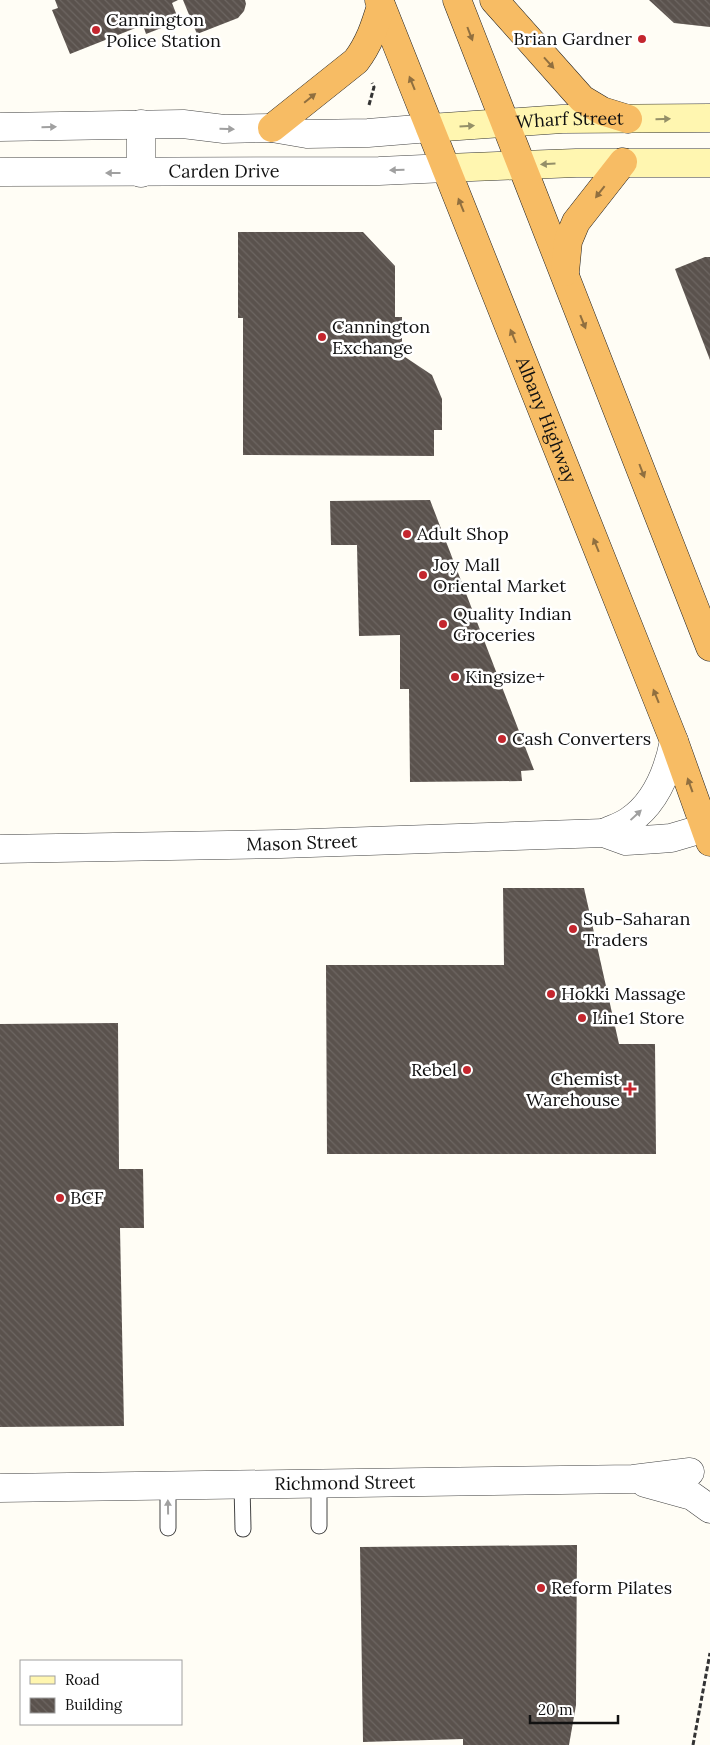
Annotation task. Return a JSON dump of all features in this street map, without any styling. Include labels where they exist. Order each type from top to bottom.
[{"type":"highway","points":[[457,0],[710,647]]},
{"type":"highway","points":[[494,0],[582,100],[602,111],[628,119]]},
{"type":"highway","points":[[272,128],[356,61],[364,50],[374,28],[380,3]]},
{"type":"highway","name":"Albany Highway","points":[[380,3],[674,741],[708,831]]},
{"type":"highway","points":[[565,277],[568,241],[576,222],[623,162]]},
{"type":"main road","name":"Wharf Street","points":[[430,128],[562,119],[710,118]]},
{"type":"main road","points":[[446,168],[623,162],[710,163]]},
{"type":"street","points":[[141,124],[141,173]]},
{"type":"street","points":[[0,128],[183,124],[224,129],[272,128],[307,134],[368,133],[430,128]]},
{"type":"street","name":"Carden Drive","points":[[0,172],[379,171],[446,168]]},
{"type":"street","name":"Mason Street","points":[[604,833],[629,821],[645,806],[669,766],[674,741]]},
{"type":"street","name":"Mason Street","points":[[0,849],[291,843],[604,833],[626,841],[671,838],[708,831]]},
{"type":"street","name":"Richmond Street","points":[[0,1488],[633,1480],[690,1472]]},
{"type":"street","points":[[633,1480],[692,1496],[710,1510]]},
{"type":"lane","points":[[242,1484],[243,1529]]},
{"type":"lane","points":[[319,1484],[319,1526]]},
{"type":"lane","points":[[168,1486],[168,1528]]},
{"type":"path","points":[[368,108],[374,87]]},
{"type":"path","points":[[693,1745],[710,1653]]},
{"type":"building","name":"Cannington Police Station","points":[[55,0],[178,0],[172,3],[179,21],[146,34],[143,25],[70,54],[52,10],[58,8]]},
{"type":"building","name":"Cannington Police Station","points":[[183,0],[245,0],[246,4],[244,11],[238,18],[197,34]]},
{"type":"building","points":[[649,0],[710,0],[710,27],[674,23]]},
{"type":"building","name":"Cannington Exchange","points":[[238,232],[363,232],[395,266],[395,317],[402,317],[402,355],[432,375],[442,399],[442,430],[434,430],[434,456],[243,455],[243,318],[238,318]]},
{"type":"building","points":[[705,257],[710,257],[710,360],[675,269]]},
{"type":"building","points":[[430,500],[534,770],[521,771],[522,781],[410,782],[409,689],[400,689],[400,635],[359,636],[357,545],[331,545],[330,501]]},
{"type":"building","points":[[503,888],[584,888],[619,1044],[655,1044],[656,1154],[327,1154],[326,965],[504,965]]},
{"type":"building","name":"BCF","points":[[118,1023],[119,1169],[143,1169],[144,1228],[120,1228],[124,1426],[0,1427],[0,1024]]},
{"type":"building","points":[[577,1545],[576,1705],[569,1745],[463,1745],[463,1739],[363,1742],[360,1547]]},
{"type":"place","name":"Cannington Police Station","points":[[96,30]]},
{"type":"place","name":"Brian Gardner","points":[[642,39]]},
{"type":"place","name":"Cannington Exchange","points":[[322,337]]},
{"type":"place","name":"Adult Shop","points":[[407,534]]},
{"type":"place","name":"Joy Mall Oriental Market","points":[[423,575]]},
{"type":"place","name":"Quality Indian Groceries","points":[[443,624]]},
{"type":"place","name":"Kingsize+","points":[[455,677]]},
{"type":"place","name":"Cash Converters","points":[[502,739]]},
{"type":"place","name":"Sub-Saharan Traders","points":[[573,929]]},
{"type":"place","name":"Hokki Massage","points":[[551,994]]},
{"type":"place","name":"Line1 Store","points":[[582,1018]]},
{"type":"place","name":"Rebel","points":[[467,1070]]},
{"type":"place","name":"Chemist Warehouse","points":[[630,1089]]},
{"type":"place","name":"BCF","points":[[60,1198]]},
{"type":"place","name":"Reform Pilates","points":[[541,1588]]}]
